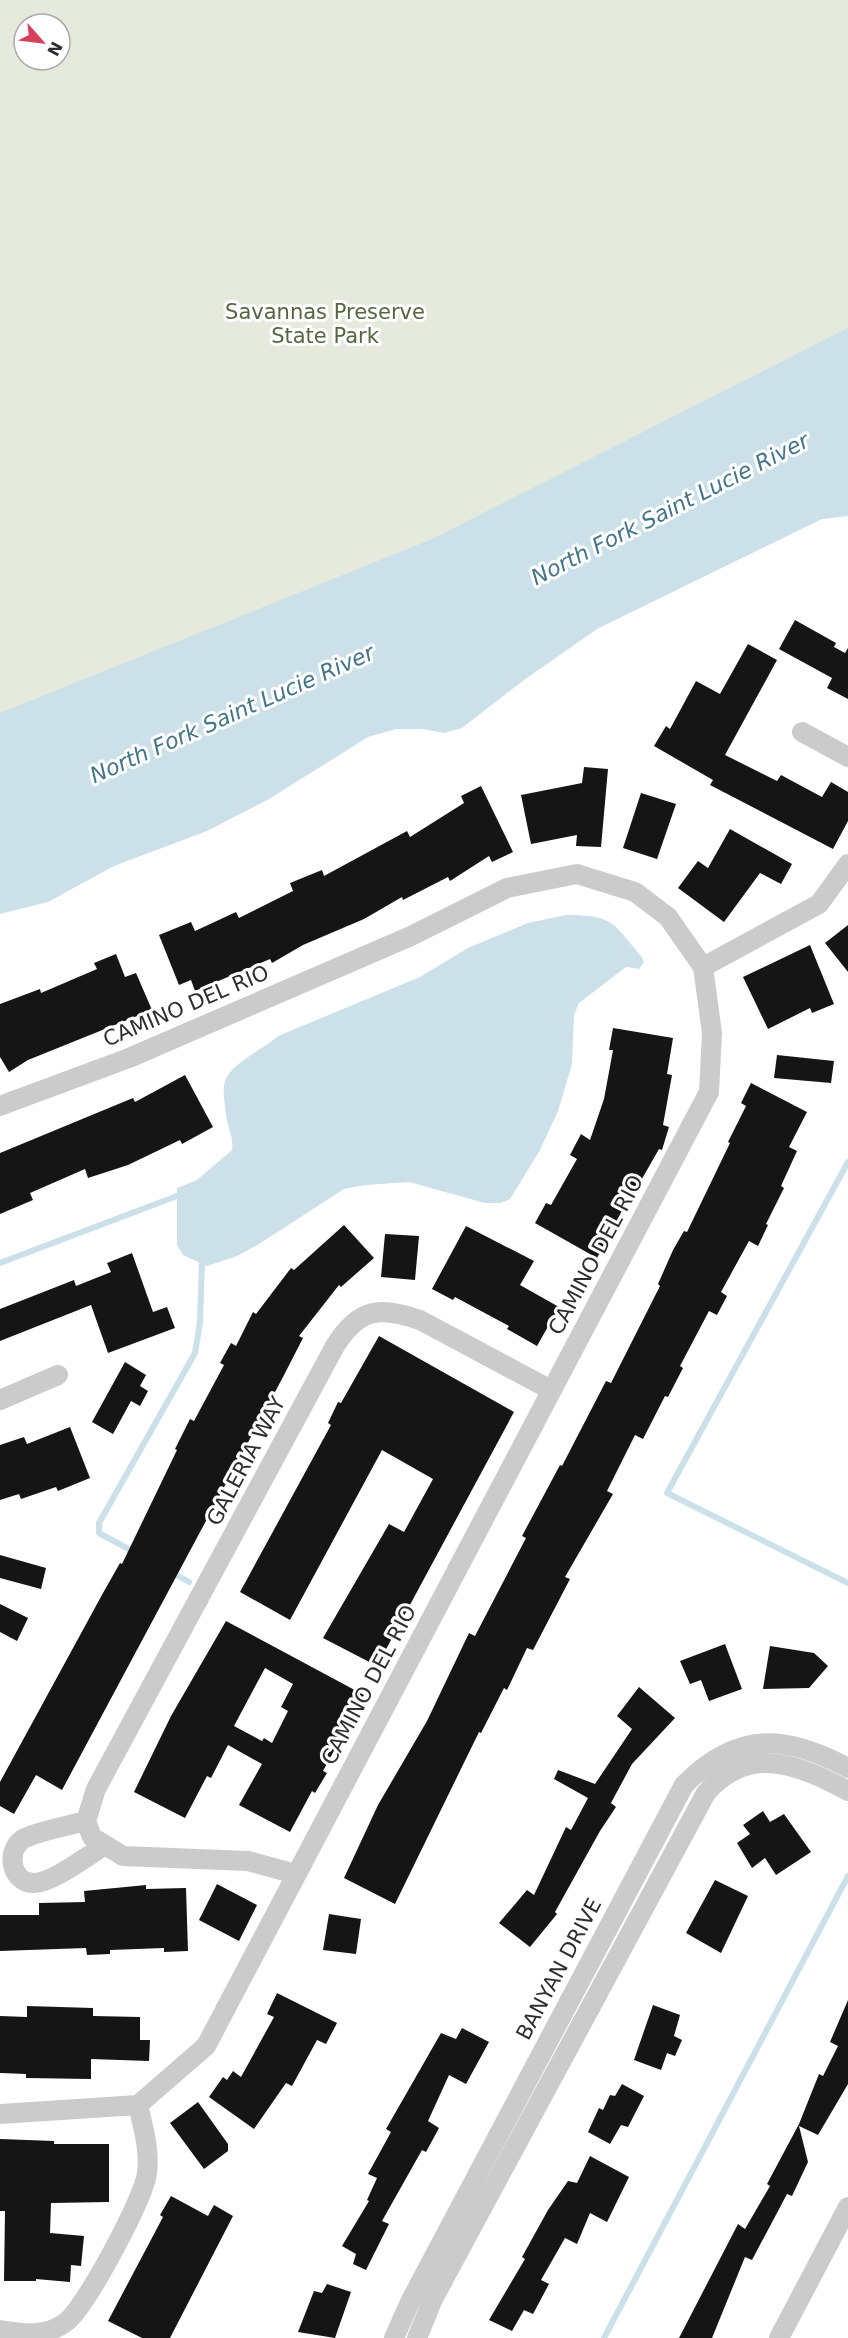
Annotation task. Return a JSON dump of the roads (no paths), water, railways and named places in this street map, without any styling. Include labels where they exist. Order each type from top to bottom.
[{"type":"street","points":[[802,732],[848,757]]},
{"type":"street","points":[[703,967],[819,904],[848,864]]},
{"type":"street","name":"CAMINO DEL RIO","points":[[0,1106],[129,1058],[411,936],[507,888],[577,874],[635,892],[668,917],[703,967],[712,1033],[709,1092],[206,2046],[138,2105]]},
{"type":"street","name":"GALERIA WAY","points":[[86,1821],[96,1789],[335,1346],[352,1323],[371,1313],[394,1313],[413,1318],[551,1390]]},
{"type":"street","points":[[0,1400],[58,1375]]},
{"type":"street","name":"BANYAN DRIVE","points":[[396,2333],[676,1797],[688,1780],[722,1754],[763,1742],[795,1745],[848,1768]]},
{"type":"street","points":[[396,2333],[418,2331],[704,1796],[719,1780],[734,1771],[766,1762],[807,1770],[848,1791]]},
{"type":"street","points":[[688,1780],[704,1796]]},
{"type":"street","points":[[104,1846],[53,1877],[35,1883],[25,1881],[15,1873],[12,1862],[13,1849],[24,1838],[86,1821],[92,1837],[123,1856],[248,1861],[296,1874]]},
{"type":"street","points":[[552,2035],[570,2044]]},
{"type":"street","points":[[0,2114],[138,2105],[148,2152],[147,2175],[118,2239],[83,2302],[67,2322],[47,2332],[20,2333],[0,2330]]},
{"type":"street","points":[[779,2338],[848,2207]]},
{"type":"water","name":"North Fork Saint Lucie River","points":[[848,328],[848,516],[822,519],[597,629],[524,680],[462,728],[444,733],[423,729],[396,729],[368,737],[269,799],[207,831],[114,866],[48,902],[0,914],[0,713],[432,539]]},
{"type":"water","points":[[566,915],[594,917],[611,923],[625,936],[644,962],[639,969],[626,967],[579,1003],[574,1015],[572,1064],[558,1111],[540,1150],[510,1199],[501,1203],[485,1203],[409,1182],[365,1185],[344,1189],[237,1256],[207,1266],[183,1255],[177,1245],[177,1188],[197,1180],[232,1150],[224,1089],[228,1074],[234,1068],[278,1036],[420,977],[468,948],[528,923]]},
{"type":"waterway","points":[[848,1162],[667,1493],[848,1583]]},
{"type":"waterway","points":[[0,1263],[177,1196]]},
{"type":"waterway","points":[[136,1553],[99,1533],[99,1523],[195,1353],[200,1323],[202,1262]]},
{"type":"waterway","points":[[171,1572],[189,1582]]},
{"type":"waterway","points":[[604,2338],[848,1876]]},
{"type":"park label","name":"Savannas Preserve State Park","points":[[325,324]]}]
